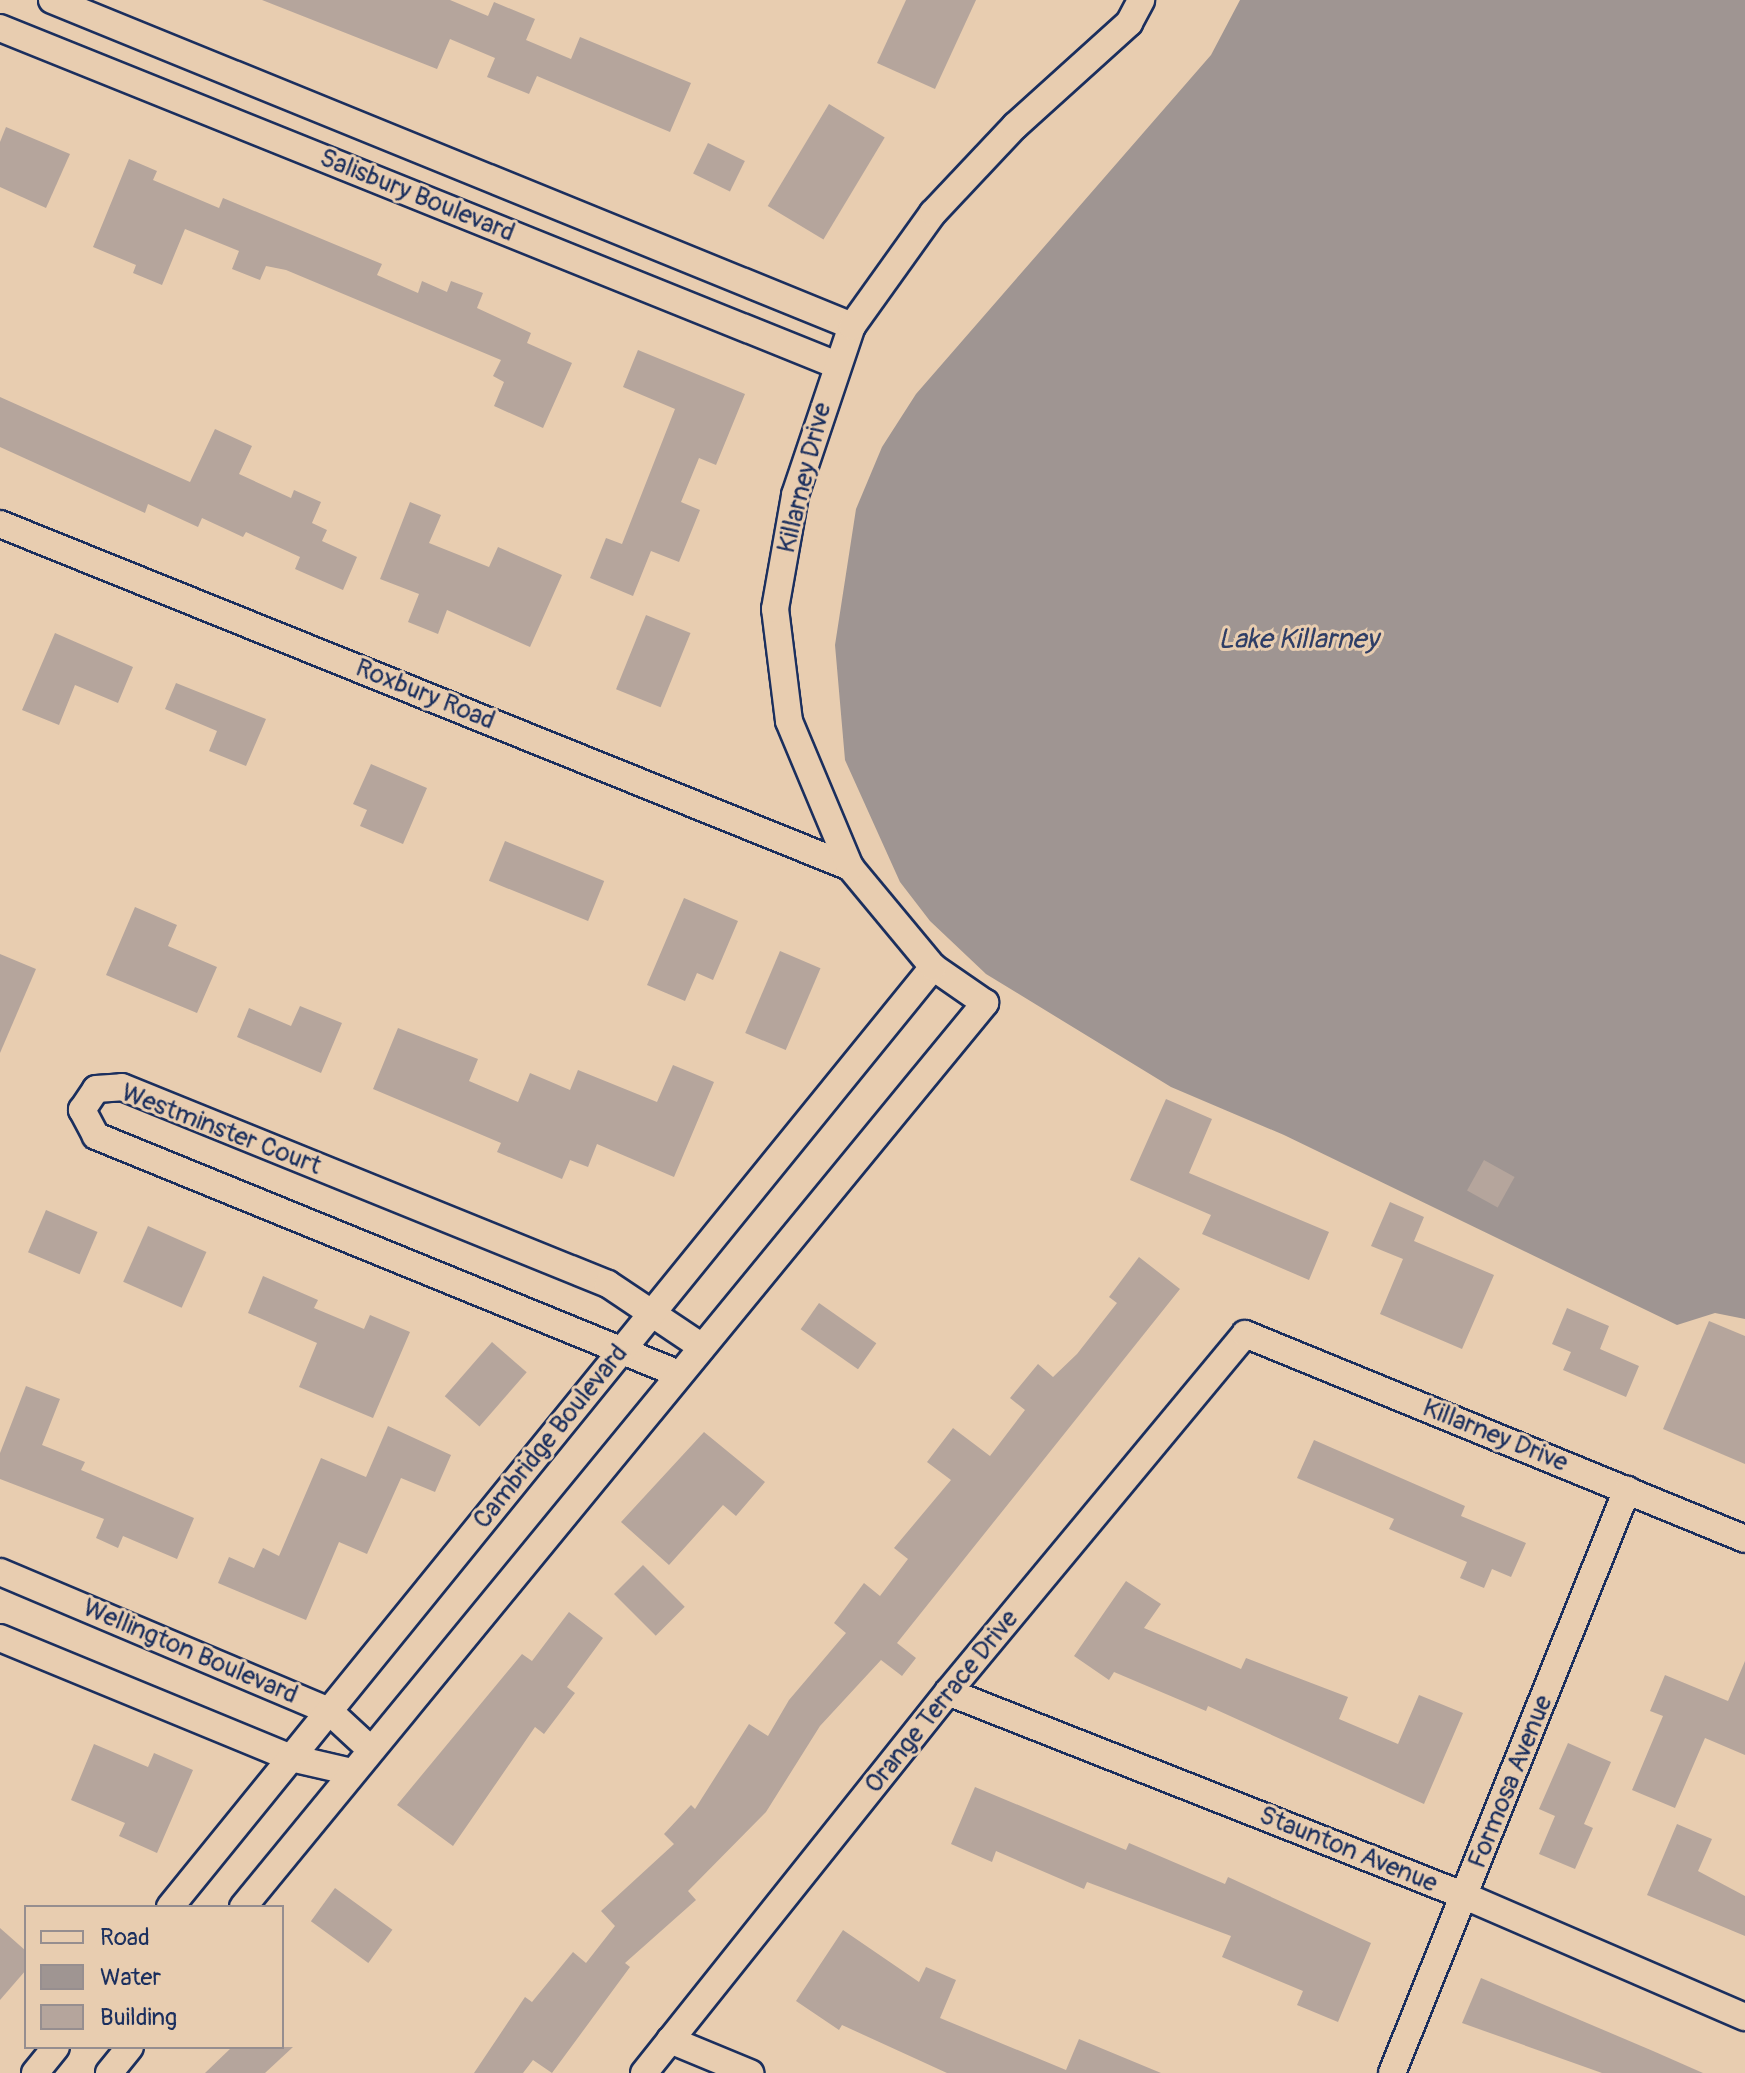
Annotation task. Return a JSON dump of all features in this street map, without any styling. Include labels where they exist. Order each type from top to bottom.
[{"type":"street","name":"Salisbury Boulevard","points":[[52,0],[852,326]]},
{"type":"street","name":"Killarney Drive","points":[[702,1347],[985,1003],[933,967],[850,867],[789,721],[775,609],[795,495],[834,364],[852,326],[933,213],[1015,126],[1129,23],[1141,0]]},
{"type":"street","name":"Salisbury Boulevard","points":[[0,28],[834,364]]},
{"type":"street","name":"Roxbury Road","points":[[0,524],[850,867]]},
{"type":"street","name":"Cambridge Boulevard","points":[[172,1905],[933,967]]},
{"type":"street","name":"Westminster Court","points":[[679,1374],[96,1136],[82,1110],[96,1089],[122,1087],[608,1284],[654,1311],[702,1347]]},
{"type":"street","name":"Killarney Drive","points":[[1245,1334],[1745,1539]]},
{"type":"street","name":"Orange Terrace Drive","points":[[644,2073],[948,1692],[1245,1334]]},
{"type":"street","points":[[245,1905],[702,1347]]},
{"type":"street","name":"Formosa Avenue","points":[[1392,2073],[1627,1490]]},
{"type":"street","name":"Wellington Boulevard","points":[[0,1572],[329,1711],[370,1749]]},
{"type":"street","points":[[0,1638],[291,1758],[352,1772]]},
{"type":"street","name":"Staunton Avenue","points":[[948,1692],[1465,1896],[1745,2017]]},
{"type":"street","points":[[670,2040],[750,2073]]},
{"type":"street","points":[[35,2073],[54,2049]]},
{"type":"street","points":[[109,2073],[128,2049]]},
{"type":"water","name":"Lake Killarney","points":[[1240,0],[1745,0],[1745,1319],[1715,1313],[1677,1325],[1284,1135],[1171,1087],[986,974],[930,921],[900,882],[845,760],[835,645],[856,509],[882,447],[916,394],[1211,55]]},
{"type":"building","points":[[262,0],[450,0],[488,16],[494,2],[535,19],[526,40],[571,59],[580,37],[691,83],[670,132],[537,76],[529,94],[487,77],[495,58],[450,39],[437,69]]},
{"type":"building","points":[[906,0],[976,0],[935,89],[877,63]]},
{"type":"building","points":[[829,104],[885,137],[823,239],[768,206]]},
{"type":"building","points":[[6,127],[70,154],[46,208],[0,187],[0,142]]},
{"type":"building","points":[[708,143],[745,161],[730,192],[693,174]]},
{"type":"building","points":[[129,159],[157,171],[153,180],[219,208],[223,198],[382,264],[377,275],[418,293],[422,281],[447,292],[451,281],[483,293],[477,308],[531,333],[527,343],[572,363],[543,428],[494,406],[504,382],[493,376],[501,360],[286,270],[266,266],[260,280],[232,269],[239,251],[185,229],[162,285],[133,273],[136,265],[93,247]]},
{"type":"building","points":[[638,350],[745,394],[716,465],[699,458],[681,502],[700,510],[679,562],[651,551],[633,596],[590,578],[606,538],[622,544],[675,409],[623,387]]},
{"type":"building","points":[[0,397],[190,482],[215,429],[252,446],[239,474],[291,498],[294,490],[321,502],[312,523],[327,530],[322,541],[357,557],[343,590],[295,569],[300,557],[246,532],[243,537],[202,518],[198,527],[148,504],[145,513],[0,447]]},
{"type":"building","points":[[410,502],[441,515],[429,543],[489,567],[498,547],[562,575],[530,647],[447,610],[438,634],[408,622],[419,594],[380,579]]},
{"type":"building","points":[[646,615],[691,633],[661,707],[616,689]]},
{"type":"building","points":[[55,633],[133,667],[118,703],[75,685],[59,725],[22,710]]},
{"type":"building","points":[[176,683],[266,719],[246,766],[209,751],[217,731],[165,709]]},
{"type":"building","points":[[371,764],[427,788],[403,844],[360,826],[367,810],[353,804]]},
{"type":"building","points":[[505,841],[604,881],[588,921],[489,881]]},
{"type":"building","points":[[684,898],[738,921],[713,980],[697,973],[685,1001],[647,985]]},
{"type":"building","points":[[135,907],[177,925],[168,946],[217,967],[197,1013],[106,975]]},
{"type":"building","points":[[780,951],[821,968],[786,1050],[745,1033]]},
{"type":"building","points":[[0,954],[36,969],[0,1053]]},
{"type":"building","points":[[300,1006],[342,1023],[321,1073],[237,1037],[249,1008],[291,1026]]},
{"type":"building","points":[[398,1028],[478,1059],[469,1081],[518,1102],[530,1073],[570,1090],[578,1070],[657,1102],[673,1065],[714,1082],[674,1177],[597,1144],[588,1167],[570,1160],[562,1179],[497,1152],[501,1143],[373,1089]]},
{"type":"building","points":[[1166,1099],[1212,1119],[1189,1173],[1329,1232],[1309,1280],[1202,1234],[1211,1215],[1130,1180]]},
{"type":"building","points":[[1484,1160],[1515,1177],[1498,1208],[1467,1191]]},
{"type":"building","points":[[1390,1202],[1424,1217],[1414,1241],[1494,1275],[1462,1349],[1380,1314],[1403,1259],[1371,1246]]},
{"type":"building","points":[[46,1210],[98,1232],[80,1274],[28,1252]]},
{"type":"building","points":[[148,1226],[206,1252],[182,1308],[123,1282]]},
{"type":"building","points":[[1139,1257],[1180,1289],[897,1643],[916,1658],[902,1676],[881,1660],[820,1726],[766,1812],[688,1891],[696,1900],[625,1963],[630,1967],[552,2073],[533,2060],[523,2073],[474,2073],[525,1997],[532,2002],[573,1952],[586,1963],[615,1926],[601,1911],[674,1844],[664,1834],[691,1805],[695,1809],[749,1724],[768,1736],[789,1700],[846,1633],[834,1623],[864,1583],[880,1596],[908,1559],[894,1548],[951,1480],[927,1462],[953,1428],[990,1456],[1025,1410],[1010,1398],[1038,1364],[1053,1377],[1077,1354],[1117,1303],[1109,1297]]},
{"type":"building","points":[[263,1276],[318,1300],[314,1308],[364,1329],[370,1315],[410,1332],[373,1418],[299,1387],[317,1343],[248,1313]]},
{"type":"building","points":[[819,1303],[876,1343],[858,1369],[801,1329]]},
{"type":"building","points":[[1567,1308],[1609,1326],[1600,1349],[1639,1366],[1626,1397],[1563,1370],[1571,1352],[1552,1344]]},
{"type":"building","points":[[1709,1321],[1745,1336],[1745,1464],[1663,1429]]},
{"type":"building","points":[[492,1342],[527,1372],[479,1427],[445,1396]]},
{"type":"building","points":[[26,1386],[60,1399],[42,1445],[85,1462],[81,1470],[194,1518],[177,1559],[123,1536],[118,1548],[96,1538],[104,1519],[0,1479],[0,1453]]},
{"type":"building","points":[[388,1426],[451,1455],[435,1492],[401,1478],[367,1554],[339,1542],[306,1620],[218,1583],[229,1557],[254,1568],[263,1548],[279,1556],[321,1458],[366,1477]]},
{"type":"building","points":[[704,1432],[765,1482],[736,1516],[723,1505],[669,1565],[621,1522]]},
{"type":"building","points":[[1314,1440],[1465,1506],[1461,1516],[1526,1543],[1511,1577],[1492,1569],[1484,1588],[1460,1578],[1467,1562],[1389,1529],[1394,1519],[1297,1478]]},
{"type":"building","points":[[643,1565],[685,1607],[656,1636],[614,1594]]},
{"type":"building","points":[[1126,1581],[1161,1604],[1144,1628],[1241,1669],[1246,1658],[1348,1697],[1339,1719],[1398,1744],[1419,1695],[1463,1713],[1424,1804],[1208,1706],[1206,1711],[1114,1672],[1109,1680],[1074,1656]]},
{"type":"building","points":[[569,1612],[603,1638],[567,1687],[575,1693],[544,1734],[535,1727],[453,1846],[397,1805],[522,1654],[532,1661]]},
{"type":"building","points":[[1745,1661],[1745,1755],[1705,1738],[1675,1808],[1632,1790],[1663,1716],[1650,1711],[1665,1675],[1728,1701]]},
{"type":"building","points":[[1568,1743],[1611,1762],[1584,1824],[1593,1828],[1575,1869],[1539,1854],[1555,1816],[1539,1809]]},
{"type":"building","points":[[94,1744],[148,1767],[154,1753],[193,1770],[157,1853],[119,1836],[125,1823],[71,1800]]},
{"type":"building","points":[[975,1787],[1126,1850],[1129,1843],[1225,1884],[1228,1877],[1371,1943],[1338,2022],[1297,2005],[1303,1991],[1222,1957],[1231,1936],[1087,1882],[1084,1889],[996,1851],[992,1862],[951,1844]]},
{"type":"building","points":[[1677,1824],[1712,1839],[1698,1871],[1745,1896],[1745,1936],[1647,1895]]},
{"type":"building","points":[[335,1888],[392,1930],[368,1963],[311,1921]]},
{"type":"building","points":[[0,1928],[24,1949],[24,1972],[0,2000]]},
{"type":"building","points":[[843,1930],[919,1982],[926,1967],[956,1980],[940,2018],[1066,2070],[1079,2039],[1161,2073],[947,2073],[842,2025],[839,2030],[796,2001]]},
{"type":"building","points":[[1481,1978],[1703,2073],[1602,2073],[1462,2023]]},
{"type":"building","points":[[293,2047],[265,2073],[205,2073],[230,2049]]}]
